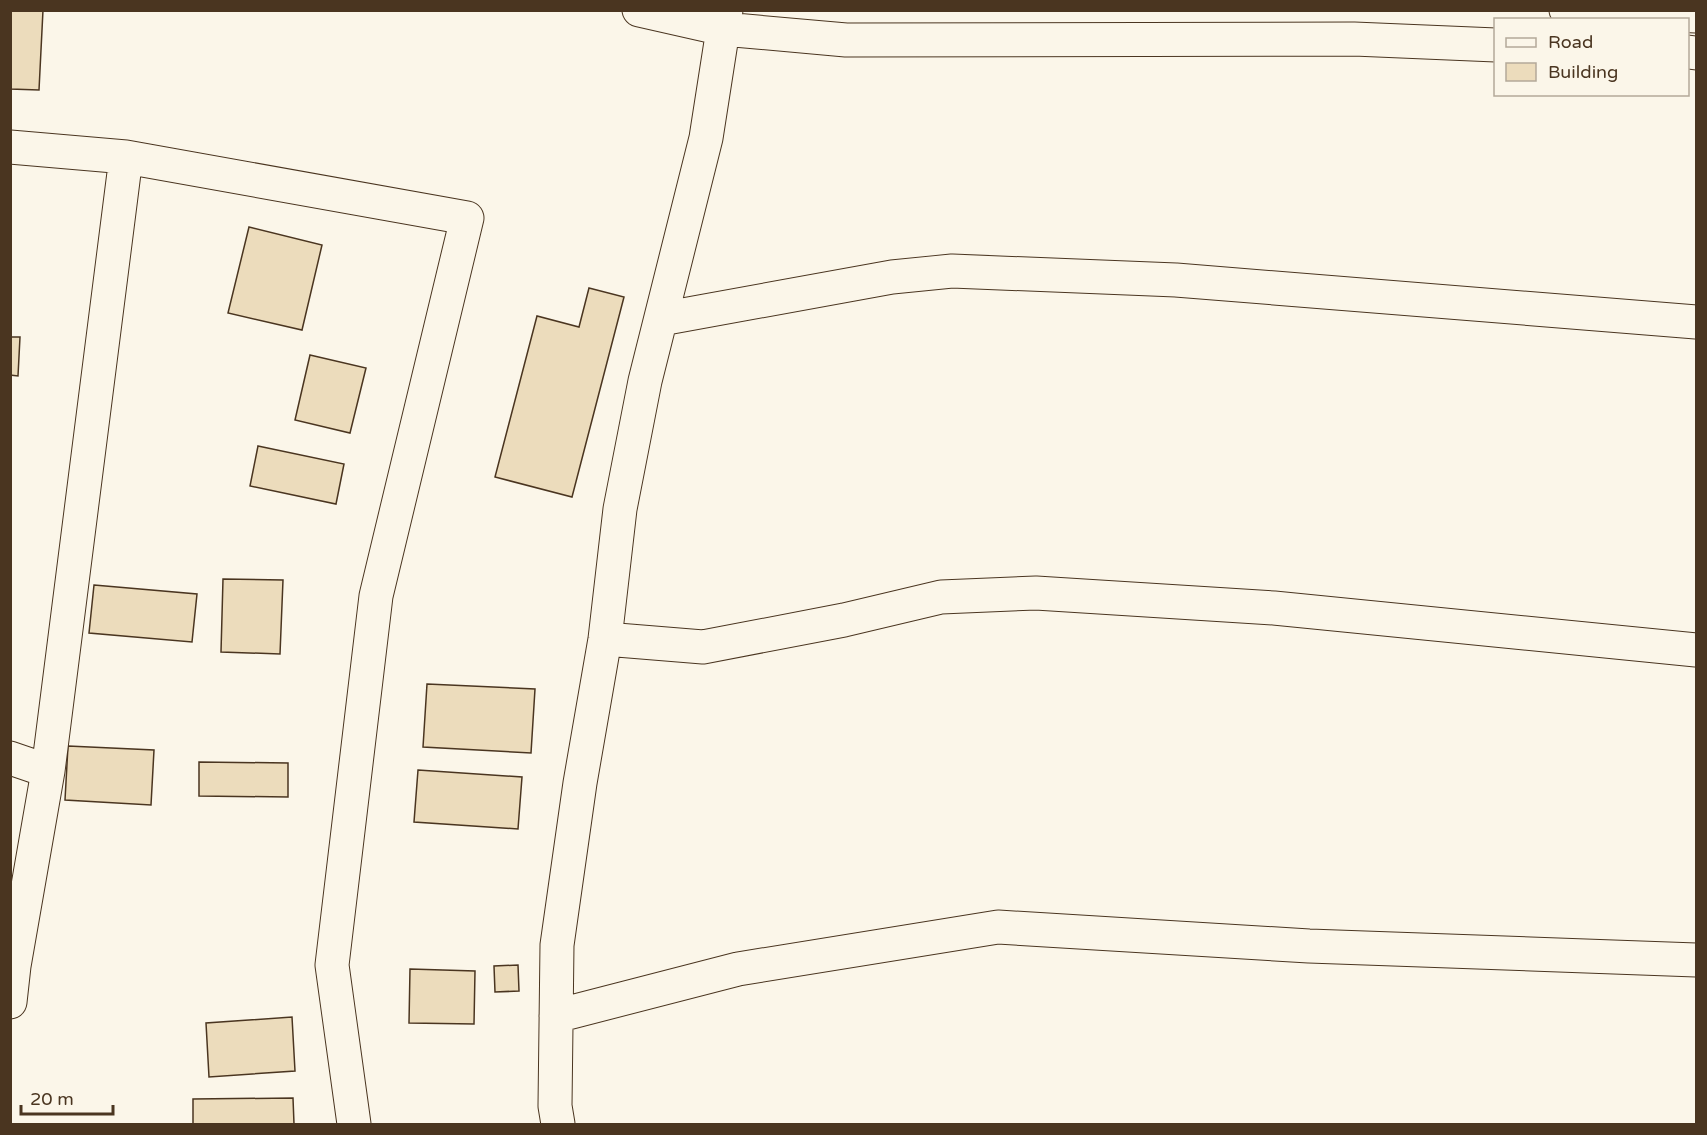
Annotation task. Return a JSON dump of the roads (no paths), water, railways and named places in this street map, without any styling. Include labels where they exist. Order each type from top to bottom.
[{"type":"street","points":[[639,10],[725,20],[846,40],[1354,39],[1494,45]]},
{"type":"street","points":[[1566,10],[1696,16]]},
{"type":"street","points":[[558,1125],[555,1106],[557,945],[580,783],[605,639],[620,509],[645,381],[706,138],[725,20]]},
{"type":"street","points":[[10,147],[126,157],[467,218],[376,596],[332,965],[354,1125]]},
{"type":"street","points":[[10,1002],[14,966],[48,771],[126,157]]},
{"type":"street","points":[[661,319],[892,277],[952,271],[1176,280],[1696,322]]},
{"type":"street","points":[[605,639],[703,647],[844,620],[941,597],[1036,593],[1274,608],[1696,650]]},
{"type":"street","points":[[10,758],[48,771]]},
{"type":"street","points":[[556,1016],[738,969],[998,927],[1309,946],[1696,960]]}]
